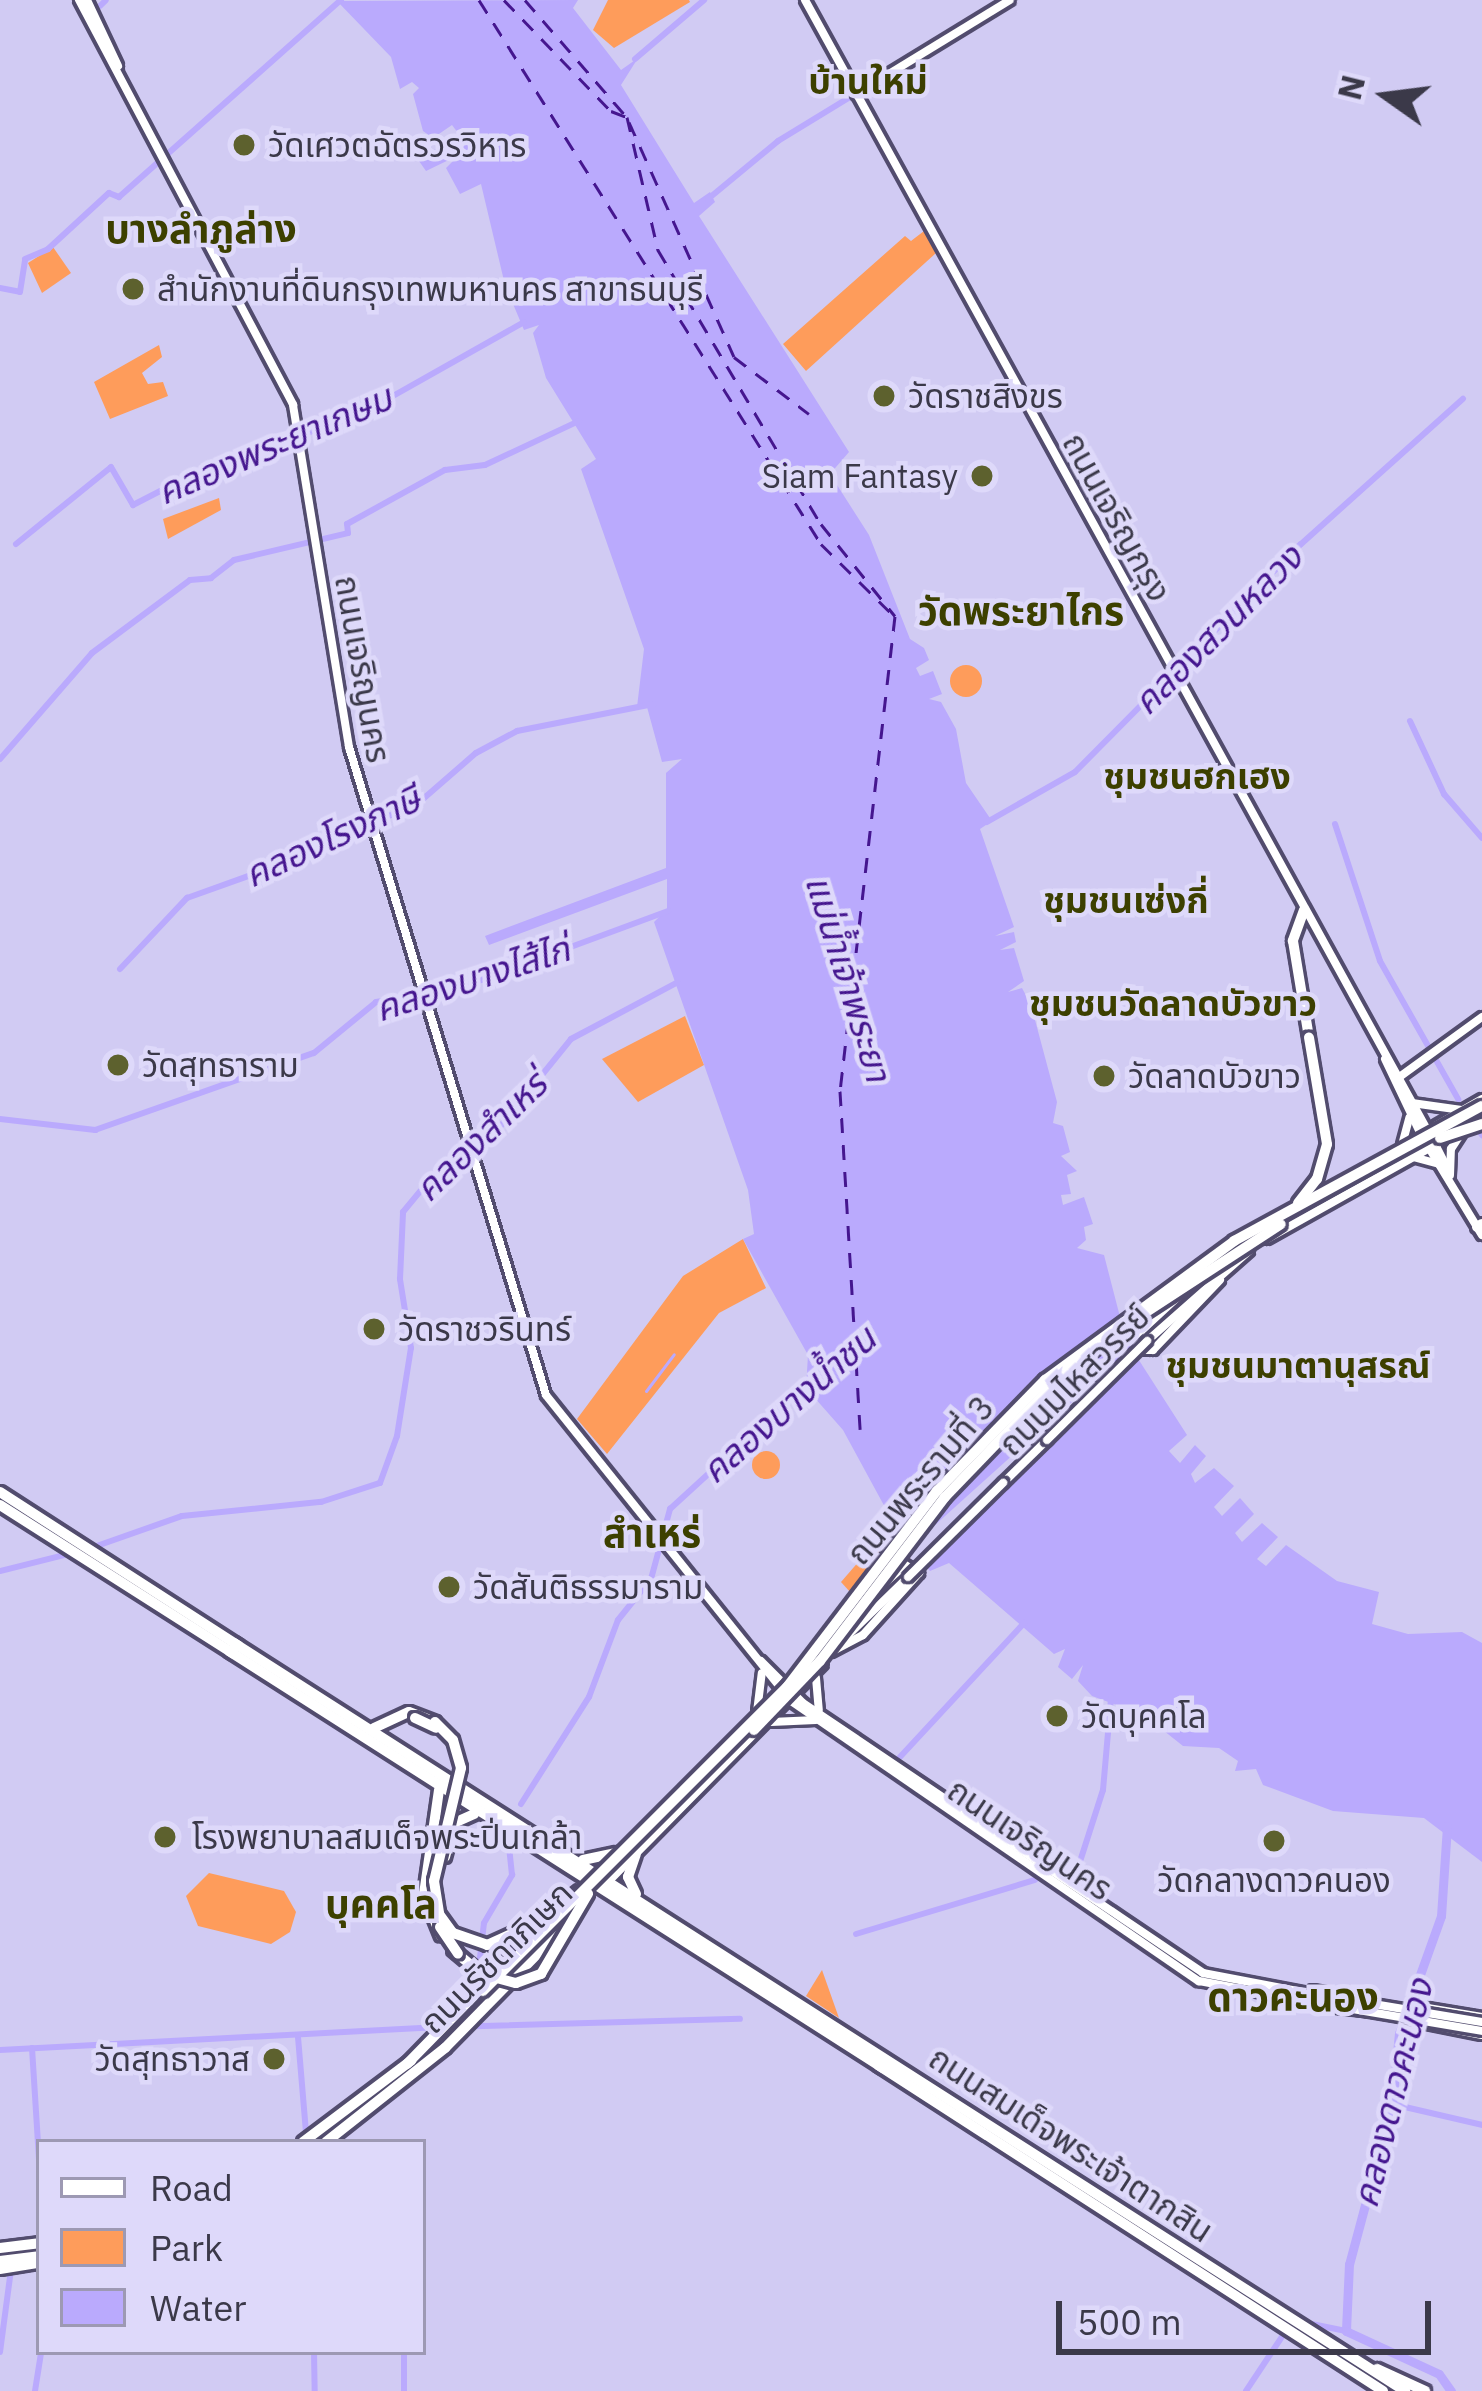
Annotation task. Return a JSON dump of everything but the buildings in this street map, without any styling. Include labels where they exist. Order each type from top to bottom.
[{"type":"main road","name":"ถนนเจริญนคร","points":[[83,0],[282,377],[300,432],[349,747],[546,1394],[754,1656],[793,1698],[1199,1982],[1482,2026]]},
{"type":"main road","name":"ถนนเจริญกรุง","points":[[805,0],[1384,1058],[1408,1116],[1432,1146],[1480,1229]]},
{"type":"main road","points":[[856,94],[1010,0]]},
{"type":"main road","points":[[1286,1214],[1310,1190],[1326,1155],[1293,941],[1304,910]]},
{"type":"main road","points":[[1398,1078],[1482,1017]]},
{"type":"main road","name":"ถนนเจริญกรุง","points":[[1384,1058],[1411,1102],[1423,1133]]},
{"type":"main road","points":[[1411,1102],[1482,1111]]},
{"type":"main road","points":[[1423,1133],[1463,1110]]},
{"type":"main road","name":"ถนนพระรามที่ 3","points":[[486,1993],[566,1903],[787,1687],[937,1491],[1030,1395],[1109,1326],[1286,1214],[1482,1111]]},
{"type":"main road","name":"ถนนพระรามที่ 3","points":[[486,1993],[793,1691],[945,1496],[1052,1386],[1235,1250],[1457,1131],[1482,1111]]},
{"type":"main road","points":[[1402,1145],[1408,1116]]},
{"type":"main road","points":[[1432,1146],[1457,1131]]},
{"type":"main road","points":[[1451,1178],[1451,1149],[1457,1131]]},
{"type":"main road","name":"ถนนมไหสวรรย์","points":[[610,1880],[793,1698],[830,1653],[1282,1212],[1423,1133]]},
{"type":"main road","name":"ถนนเจริญกรุง","points":[[1432,1146],[1451,1178]]},
{"type":"main road","name":"ถนนมไหสวรรย์","points":[[1221,1269],[1432,1146]]},
{"type":"main road","points":[[1413,1157],[1440,1164]]},
{"type":"main road","points":[[1221,1269],[1153,1350],[1143,1350],[1143,1327],[1221,1269]]},
{"type":"main road","name":"ถนนสมเด็จพระเจ้าตากสิน","points":[[0,1492],[69,1542],[78,1555],[391,1746],[430,1762],[707,1939],[886,2064]]},
{"type":"main road","name":"ถนนสมเด็จพระเจ้าตากสิน","points":[[0,1505],[92,1550],[419,1778],[560,1867],[587,1893],[617,1904],[886,2064]]},
{"type":"main road","points":[[769,1722],[819,1717],[813,1695],[817,1666],[852,1613],[912,1565],[919,1576],[914,1585],[853,1643],[830,1653]]},
{"type":"main road","name":"ถนนสมเด็จพระเจ้าตากสิน","points":[[231,1647],[374,1728],[391,1746]]},
{"type":"main road","name":"ถนนมไหสวรรย์","points":[[597,1872],[782,1688],[802,1670],[817,1666]]},
{"type":"main road","points":[[757,1712],[765,1668],[802,1670]]},
{"type":"main road","points":[[374,1728],[409,1712],[436,1722],[459,1749],[461,1768],[434,1897],[460,1938]]},
{"type":"main road","points":[[391,1746],[394,1722],[415,1718],[443,1734],[453,1752],[454,1781],[428,1881],[431,1911],[458,1954]]},
{"type":"main road","points":[[419,1778],[428,1775],[430,1762]]},
{"type":"main road","points":[[439,1790],[426,1863],[426,1910],[458,1954],[498,1980],[534,1978],[555,1958],[587,1893],[617,1904]]},
{"type":"main road","points":[[478,1815],[454,1823],[438,1881],[442,1912],[460,1938],[500,1942],[566,1903],[571,1884],[560,1867]]},
{"type":"main road","points":[[574,1858],[617,1853]]},
{"type":"main road","points":[[636,1854],[628,1877],[638,1897]]},
{"type":"main road","name":"ถนนรัชดาภิเษก","points":[[329,2139],[556,1935],[597,1872]]},
{"type":"main road","name":"ถนนรัชดาภิเษก","points":[[471,2010],[526,1941],[566,1903],[610,1880]]},
{"type":"main road","name":"ถนนรัชดาภิเษก","points":[[526,1941],[587,1893]]},
{"type":"main road","points":[[544,1924],[556,1935]]},
{"type":"main road","points":[[698,1956],[696,1946],[707,1939]]},
{"type":"main road","name":"ถนนสมเด็จพระเจ้าตากสิน","points":[[737,1969],[1294,2326],[1383,2391]]},
{"type":"main road","name":"ถนนรัชดาภิเษก","points":[[471,2010],[486,1993]]},
{"type":"main road","points":[[1286,1994],[1372,2000],[1372,2016],[1286,1994]]},
{"type":"main road","points":[[1427,2008],[1482,2026],[1422,2024],[1427,2008]]},
{"type":"main road","name":"ถนนรัชดาภิเษก","points":[[307,2139],[412,2067],[438,2041]]},
{"type":"main road","points":[[0,2259],[36,2253]]},
{"type":"main road","points":[[0,2259],[36,2253]]},
{"type":"main road","name":"ถนนสมเด็จพระเจ้าตากสิน","points":[[1294,2326],[1400,2390]]},
{"type":"main road","points":[[1368,2367],[1412,2378],[1425,2391]]},
{"type":"green space","points":[[608,0],[690,2],[614,48],[593,30]]},
{"type":"green space","points":[[924,231],[936,253],[806,371],[783,344],[905,236],[911,241]]},
{"type":"green space","points":[[53,247],[71,273],[42,293],[28,263]]},
{"type":"green space","points":[[159,345],[162,357],[142,373],[148,384],[163,382],[168,396],[110,419],[94,382]]},
{"type":"green space","points":[[219,498],[221,510],[168,539],[163,519]]},
{"type":"green space","points":[[966,665],[977,670],[982,681],[977,692],[966,697],[955,692],[950,681],[955,670]]},
{"type":"green space","points":[[685,1016],[704,1065],[638,1102],[602,1059]]},
{"type":"green space","points":[[743,1239],[766,1288],[719,1313],[607,1454],[577,1419],[683,1276]]},
{"type":"green space","points":[[766,1451],[776,1455],[780,1465],[776,1475],[766,1479],[756,1475],[752,1465],[756,1455]]},
{"type":"green space","points":[[893,1522],[923,1548],[860,1603],[841,1582]]},
{"type":"green space","points":[[209,1873],[284,1891],[296,1912],[290,1932],[271,1944],[198,1926],[186,1896]]},
{"type":"green space","points":[[822,1970],[839,2018],[806,1996]]},
{"type":"water","name":"แม่น้ำเจ้าพระยา","points":[[578,0],[573,8],[621,70],[638,58],[621,85],[694,203],[710,192],[715,202],[699,216],[849,452],[830,474],[869,535],[910,639],[924,648],[929,660],[916,668],[920,676],[933,671],[942,694],[929,699],[941,702],[956,729],[966,783],[992,821],[980,829],[1014,927],[995,936],[1014,932],[1016,942],[1000,950],[1014,948],[1024,981],[1008,992],[1022,988],[1031,1005],[1057,1102],[1053,1123],[1063,1126],[1070,1152],[1061,1156],[1077,1171],[1067,1175],[1071,1194],[1061,1195],[1063,1205],[1084,1197],[1093,1224],[1084,1227],[1086,1240],[1077,1248],[1104,1255],[1126,1340],[1187,1435],[1169,1451],[1180,1463],[1195,1445],[1206,1456],[1191,1474],[1195,1483],[1214,1468],[1234,1486],[1214,1507],[1222,1516],[1240,1498],[1254,1514],[1235,1533],[1242,1542],[1262,1523],[1278,1537],[1257,1559],[1266,1566],[1286,1545],[1337,1581],[1379,1592],[1372,1624],[1408,1634],[1462,1632],[1482,1643],[1482,1862],[1424,1818],[1333,1811],[1263,1785],[1256,1769],[1235,1771],[1238,1761],[1219,1748],[1183,1746],[1144,1715],[1092,1696],[1078,1681],[1083,1665],[1072,1679],[1058,1667],[1065,1649],[1054,1654],[949,1563],[930,1571],[916,1555],[923,1548],[893,1522],[843,1430],[806,1388],[808,1355],[743,1239],[754,1234],[748,1190],[654,922],[667,909],[667,879],[489,945],[485,936],[666,868],[666,773],[682,759],[662,762],[647,707],[637,707],[644,649],[581,469],[596,459],[546,378],[533,333],[539,325],[524,330],[505,285],[481,184],[460,194],[446,168],[459,155],[426,171],[419,161],[458,133],[452,125],[433,138],[423,131],[413,94],[419,88],[412,82],[400,89],[391,57],[337,1]]},
{"type":"pier","points":[[1135,1345],[1143,1354],[913,1561],[905,1552]]},
{"type":"waterway","points":[[100,6],[106,0]]},
{"type":"waterway","points":[[0,288],[20,292],[25,259],[48,249],[109,193],[119,197],[341,0]]},
{"type":"waterway","points":[[635,59],[704,0]]},
{"type":"waterway","points":[[708,199],[778,141],[850,97]]},
{"type":"waterway","name":"คลองพระยาเกษม","points":[[16,544],[111,467],[133,505],[199,471],[361,414],[524,322]]},
{"type":"waterway","name":"คลองสวนหลวง","points":[[987,822],[1075,772],[1300,545],[1463,399]]},
{"type":"waterway","points":[[0,759],[92,653],[190,580],[211,578],[234,560],[348,533],[347,524],[445,470],[485,465],[579,421]]},
{"type":"waterway","name":"คลองโรงภาษี","points":[[120,969],[187,898],[318,851],[423,799],[476,753],[517,731],[653,704]]},
{"type":"waterway","points":[[1410,721],[1444,794],[1482,838]]},
{"type":"waterway","points":[[1335,824],[1380,961],[1458,1099]]},
{"type":"waterway","name":"คลองบางไส้ไก่","points":[[0,1119],[95,1130],[314,1053],[376,1002],[457,989],[668,911]]},
{"type":"waterway","name":"คลองสำเหร่","points":[[91,1548],[182,1516],[321,1502],[380,1483],[397,1436],[411,1348],[400,1279],[403,1212],[431,1178],[499,1128],[571,1039],[678,982]]},
{"type":"waterway","points":[[646,1391],[674,1354]]},
{"type":"waterway","name":"คลองบางน้ำชน","points":[[521,1804],[589,1697],[618,1620],[651,1579],[670,1509],[813,1378]]},
{"type":"waterway","name":"คลองสำเหร่","points":[[0,1571],[72,1553]]},
{"type":"waterway","points":[[900,1757],[1024,1623]]},
{"type":"waterway","name":"คลองบางน้ำชน","points":[[1076,1874],[1103,1790],[1111,1698]]},
{"type":"waterway","name":"คลองดาวคะนอง","points":[[1447,1826],[1441,1916],[1399,2033],[1392,2104],[1349,2264],[1346,2331],[1439,2374],[1451,2391]]},
{"type":"waterway","name":"คลองบางน้ำชน","points":[[464,1999],[479,1966],[484,1923],[512,1875],[508,1839]]},
{"type":"waterway","name":"คลองบางน้ำชน","points":[[856,1934],[1035,1880]]},
{"type":"waterway","name":"คลองบางน้ำชน","points":[[448,2027],[740,2019]]},
{"type":"waterway","name":"คลองบางน้ำชน","points":[[0,2050],[444,2027]]},
{"type":"waterway","points":[[298,2037],[306,2133]]},
{"type":"waterway","points":[[32,2048],[38,2139]]},
{"type":"waterway","points":[[1392,2104],[1482,2125]]},
{"type":"waterway","points":[[0,2352],[11,2270]]},
{"type":"waterway","points":[[1297,2321],[1346,2331]]},
{"type":"waterway","points":[[1246,2391],[1287,2329]]},
{"type":"waterway","points":[[35,2391],[41,2355]]},
{"type":"waterway","points":[[314,2355],[315,2391]]},
{"type":"waterway","points":[[404,2355],[404,2391]]},
{"type":"ferry route","points":[[479,0],[821,544],[892,614]]},
{"type":"ferry route","points":[[504,0],[611,111],[627,117],[658,250],[821,524],[895,616],[840,1091],[860,1429]]},
{"type":"ferry route","points":[[525,0],[624,114]]},
{"type":"ferry route","points":[[629,122],[734,357],[809,414]]},
{"type":"place","name":"วัดเศวตฉัตรวรวิหาร","points":[[244,145]]},
{"type":"place","name":"สํานักงานที่ดินกรุงเทพมหานคร สาขาธนบุรี","points":[[133,289]]},
{"type":"place","name":"วัดราชสิงขร","points":[[884,396]]},
{"type":"place","name":"Siam Fantasy","points":[[982,476]]},
{"type":"place","name":"วัดสุทธาราม","points":[[118,1065]]},
{"type":"place","name":"วัดลาดบัวขาว","points":[[1104,1076]]},
{"type":"place","name":"วัดราชวรินทร์","points":[[374,1329]]},
{"type":"place","name":"วัดสันติธรรมาราม","points":[[449,1587]]},
{"type":"place","name":"วัดบุคคโล","points":[[1057,1716]]},
{"type":"place","name":"โรงพยาบาลสมเด็จพระปิ่นเกล้า","points":[[165,1837]]},
{"type":"place","name":"วัดกลางดาวคนอง","points":[[1274,1841]]},
{"type":"place","name":"วัดสุทธาวาส","points":[[274,2059]]},
{"type":"district","name":"บ้านใหม่","points":[[868,81]]},
{"type":"district","name":"บางลำภูล่าง","points":[[201,229]]},
{"type":"district","name":"วัดพระยาไกร","points":[[1021,611]]},
{"type":"district","name":"ชุมชนฮกเฮง","points":[[1197,776]]},
{"type":"district","name":"ชุมชนเซ่งกี่","points":[[1126,900]]},
{"type":"district","name":"ชุมชนวัดลาดบัวขาว","points":[[1173,1003]]},
{"type":"district","name":"ชุมชนมาตานุสรณ์","points":[[1298,1365]]},
{"type":"district","name":"สำเหร่","points":[[652,1533]]},
{"type":"district","name":"บุคคโล","points":[[381,1904]]},
{"type":"district","name":"ดาวคะนอง","points":[[1293,1997]]}]
